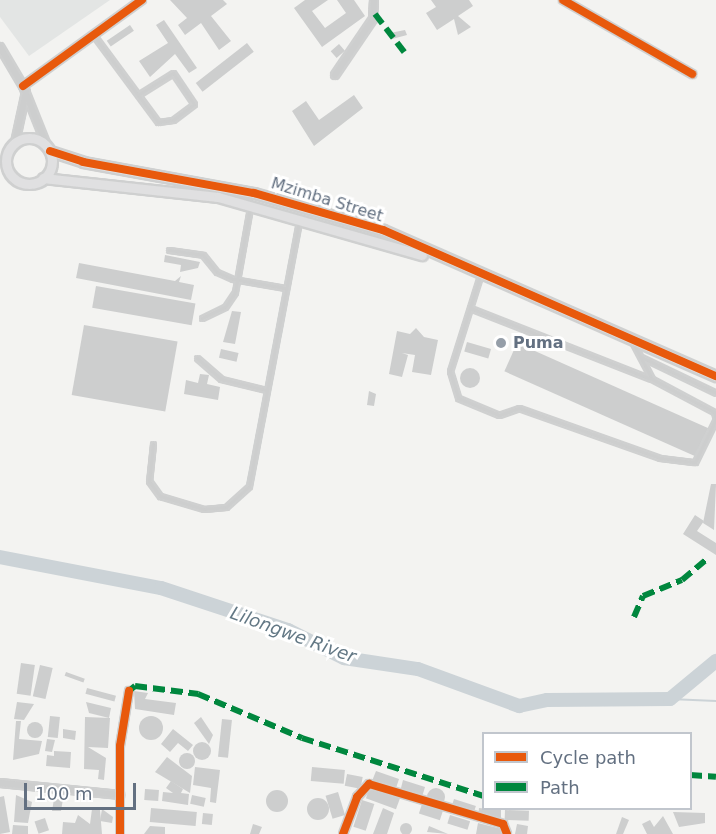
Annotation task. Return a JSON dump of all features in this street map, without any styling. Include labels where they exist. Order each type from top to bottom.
[{"type":"street","points":[[11,175],[6,161],[13,145],[24,89],[142,0]]},
{"type":"street","points":[[335,75],[373,19],[374,0]]},
{"type":"street","points":[[563,0],[692,74]]},
{"type":"street","points":[[0,47],[24,89],[48,148],[51,165],[43,178],[24,183],[11,175],[0,174]]},
{"type":"street","points":[[0,148],[34,138],[48,148]]},
{"type":"street","name":"Mzimba Street","points":[[48,148],[303,205],[382,230],[436,258],[716,376]]},
{"type":"street","name":"Mzimba Street","points":[[43,178],[160,188],[251,206],[436,258]]},
{"type":"street","points":[[120,834],[120,795],[129,691]]},
{"type":"street","points":[[0,783],[120,795]]},
{"type":"street","points":[[343,834],[357,797],[369,784],[503,824],[507,834]]},
{"type":"lane","points":[[95,37],[158,122],[166,124],[194,104],[173,73],[138,95]]},
{"type":"lane","points":[[201,318],[231,300],[233,279],[251,206]]},
{"type":"lane","points":[[153,444],[149,480],[160,496],[204,509],[226,507],[249,486],[299,220]]},
{"type":"lane","points":[[169,250],[203,255],[217,272],[233,279],[285,288]]},
{"type":"lane","points":[[470,308],[655,381],[714,412],[716,419],[695,462],[660,458],[519,408],[499,415],[476,409],[458,398],[450,380],[470,308],[480,276]]},
{"type":"lane","points":[[630,338],[655,381]]},
{"type":"lane","points":[[640,356],[716,393]]},
{"type":"lane","points":[[197,358],[221,379],[266,390]]},
{"type":"shaded area","points":[[0,0],[110,0],[29,56],[0,17]]},
{"type":"building","points":[[170,0],[223,0],[227,4],[211,16],[231,41],[219,50],[201,23],[185,35],[178,25],[187,18]]},
{"type":"building","points":[[305,0],[328,0],[312,11],[325,28],[346,13],[337,0],[354,0],[365,16],[322,47],[294,8]]},
{"type":"building","points":[[431,0],[469,0],[473,6],[458,16],[471,27],[458,35],[454,19],[437,30],[426,13],[436,7]]},
{"type":"building","points":[[164,20],[197,68],[189,73],[175,54],[150,77],[139,61],[168,43],[156,25]]},
{"type":"building","points":[[130,25],[134,31],[111,46],[107,41]]},
{"type":"building","points":[[405,30],[407,35],[392,39],[390,33]]},
{"type":"building","points":[[247,43],[254,52],[203,92],[196,83]]},
{"type":"building","points":[[339,44],[345,51],[337,58],[331,51]]},
{"type":"building","points":[[354,95],[363,108],[314,146],[292,111],[306,101],[319,120]]},
{"type":"building","points":[[165,255],[200,262],[198,268],[180,272],[181,265],[164,262]]},
{"type":"building","points":[[79,263],[175,281],[181,276],[179,282],[194,285],[191,300],[76,278]]},
{"type":"building","points":[[96,286],[195,304],[192,325],[92,308]]},
{"type":"building","points":[[232,311],[241,312],[235,344],[223,342]]},
{"type":"building","points":[[84,325],[178,341],[165,411],[72,395]]},
{"type":"building","points":[[416,328],[424,337],[438,340],[431,375],[412,372],[415,355],[402,353],[408,355],[402,377],[389,374],[397,331],[410,334]]},
{"type":"building","points":[[467,342],[491,349],[488,359],[464,352]]},
{"type":"building","points":[[517,343],[711,429],[698,458],[504,371]]},
{"type":"building","points":[[221,349],[239,353],[237,362],[219,358]]},
{"type":"building","points":[[470,368],[477,371],[480,378],[477,385],[470,388],[463,385],[460,378],[463,371]]},
{"type":"building","points":[[200,374],[209,375],[207,384],[220,387],[218,400],[184,394],[186,380],[198,383]]},
{"type":"building","points":[[369,391],[376,394],[374,406],[367,405]]},
{"type":"building","points":[[711,484],[716,484],[714,530],[703,523]]},
{"type":"building","points":[[695,515],[704,521],[697,531],[716,543],[716,555],[683,534]]},
{"type":"building","points":[[21,663],[35,665],[31,696],[17,694]]},
{"type":"building","points":[[40,665],[53,668],[45,699],[33,696]]},
{"type":"building","points":[[66,672],[85,679],[83,683],[65,676]]},
{"type":"building","points":[[87,688],[116,696],[114,702],[85,694]]},
{"type":"building","points":[[134,691],[148,693],[145,699],[176,703],[174,715],[135,709]]},
{"type":"building","points":[[17,702],[34,704],[24,720],[14,719]]},
{"type":"building","points":[[86,702],[111,708],[109,718],[89,713]]},
{"type":"building","points":[[50,716],[60,717],[58,738],[48,737]]},
{"type":"building","points":[[151,716],[159,720],[163,728],[159,736],[151,740],[143,736],[139,728],[143,720]]},
{"type":"building","points":[[85,717],[110,718],[108,748],[88,747],[106,758],[104,780],[98,779],[99,770],[84,769]]},
{"type":"building","points":[[201,717],[213,735],[209,744],[194,723]]},
{"type":"building","points":[[222,719],[232,720],[228,758],[218,757]]},
{"type":"building","points":[[16,721],[21,721],[19,739],[42,741],[39,754],[13,760]]},
{"type":"building","points":[[35,722],[41,724],[43,730],[41,736],[35,738],[29,736],[27,730],[29,724]]},
{"type":"building","points":[[63,729],[76,731],[75,740],[63,738]]},
{"type":"building","points":[[173,729],[193,745],[188,751],[178,743],[170,752],[161,744]]},
{"type":"building","points":[[47,739],[55,740],[52,752],[45,751]]},
{"type":"building","points":[[198,742],[206,742],[211,747],[209,758],[198,760],[193,755],[193,747]]},
{"type":"building","points":[[54,751],[71,752],[70,768],[46,766],[47,755],[54,756]]},
{"type":"building","points":[[187,753],[193,755],[195,761],[193,767],[187,769],[181,767],[179,761],[181,755]]},
{"type":"building","points":[[167,757],[192,776],[190,793],[155,772]]},
{"type":"building","points":[[195,767],[220,770],[216,803],[210,802],[211,788],[193,785]]},
{"type":"building","points":[[312,767],[345,770],[344,784],[311,781]]},
{"type":"building","points":[[376,771],[399,779],[395,791],[372,781]]},
{"type":"building","points":[[347,774],[363,777],[360,789],[345,786]]},
{"type":"building","points":[[403,780],[425,787],[422,797],[400,792]]},
{"type":"building","points":[[171,781],[183,789],[181,793],[189,794],[188,805],[162,801],[163,792],[173,793],[166,788]]},
{"type":"building","points":[[370,787],[400,798],[396,809],[366,798]]},
{"type":"building","points":[[436,788],[442,791],[445,797],[442,803],[436,806],[430,803],[427,797],[430,791]]},
{"type":"building","points":[[145,789],[159,790],[158,801],[144,800]]},
{"type":"building","points":[[277,790],[285,793],[288,801],[285,809],[277,812],[269,809],[266,801],[269,793]]},
{"type":"building","points":[[338,792],[345,815],[333,819],[326,796]]},
{"type":"building","points":[[16,795],[32,802],[28,823],[14,822]]},
{"type":"building","points":[[192,795],[206,798],[204,807],[190,804]]},
{"type":"building","points":[[4,796],[10,832],[0,834],[0,797]]},
{"type":"building","points":[[318,798],[326,801],[329,809],[326,817],[318,820],[310,817],[307,809],[310,801]]},
{"type":"building","points":[[54,799],[63,799],[61,811],[52,811]]},
{"type":"building","points":[[454,799],[476,806],[472,818],[450,810]]},
{"type":"building","points":[[362,800],[374,804],[366,831],[353,827]]},
{"type":"building","points":[[422,804],[443,811],[440,820],[419,814]]},
{"type":"building","points":[[151,808],[197,812],[196,826],[150,822]]},
{"type":"building","points":[[383,808],[394,813],[387,834],[373,834]]},
{"type":"building","points":[[479,808],[501,810],[501,819],[478,818]]},
{"type":"building","points":[[92,809],[100,810],[102,834],[62,834],[63,822],[75,823],[78,815],[90,824]]},
{"type":"building","points":[[102,809],[113,817],[112,823],[100,821]]},
{"type":"building","points":[[505,810],[529,811],[529,821],[505,820]]},
{"type":"building","points":[[673,812],[705,813],[705,823],[679,827]]},
{"type":"building","points":[[203,813],[213,814],[212,825],[202,824]]},
{"type":"building","points":[[450,815],[470,821],[467,830],[447,824]]},
{"type":"building","points":[[663,816],[673,834],[647,834],[642,824],[650,820],[654,827]]},
{"type":"building","points":[[622,817],[629,820],[623,834],[616,834]]},
{"type":"building","points":[[45,818],[49,830],[39,834],[35,821]]},
{"type":"building","points":[[408,823],[412,829],[408,835],[404,835],[400,827]]},
{"type":"building","points":[[478,823],[502,829],[501,834],[476,834]]},
{"type":"building","points":[[253,824],[262,827],[259,834],[250,834]]},
{"type":"building","points":[[517,824],[528,826],[527,834],[515,834]]},
{"type":"building","points":[[13,825],[28,826],[28,834],[12,834]]},
{"type":"building","points":[[150,826],[165,827],[165,834],[144,834]]},
{"type":"building","points":[[429,826],[448,834],[427,832]]},
{"type":"waterway","name":"Lilongwe River","points":[[0,557],[161,588],[288,630],[344,658],[418,669],[519,706],[547,700],[670,699],[716,661]]},
{"type":"waterway","points":[[670,699],[716,701]]},
{"type":"marked path","points":[[375,14],[405,53]]},
{"type":"marked path","points":[[634,617],[643,596],[682,580],[706,560]]},
{"type":"marked path","points":[[129,691],[135,686],[198,694],[302,738],[482,795]]},
{"type":"marked path","points":[[692,775],[716,777]]},
{"type":"cycle path","points":[[23,86],[142,0]]},
{"type":"cycle path","points":[[563,0],[692,74]]},
{"type":"cycle path","points":[[50,151],[83,162],[254,193],[383,230],[716,376]]},
{"type":"cycle path","points":[[120,834],[120,746],[129,691]]},
{"type":"cycle path","points":[[343,834],[357,797],[369,784],[503,824],[507,834]]},
{"type":"place","name":"Puma","points":[[501,343]]}]
